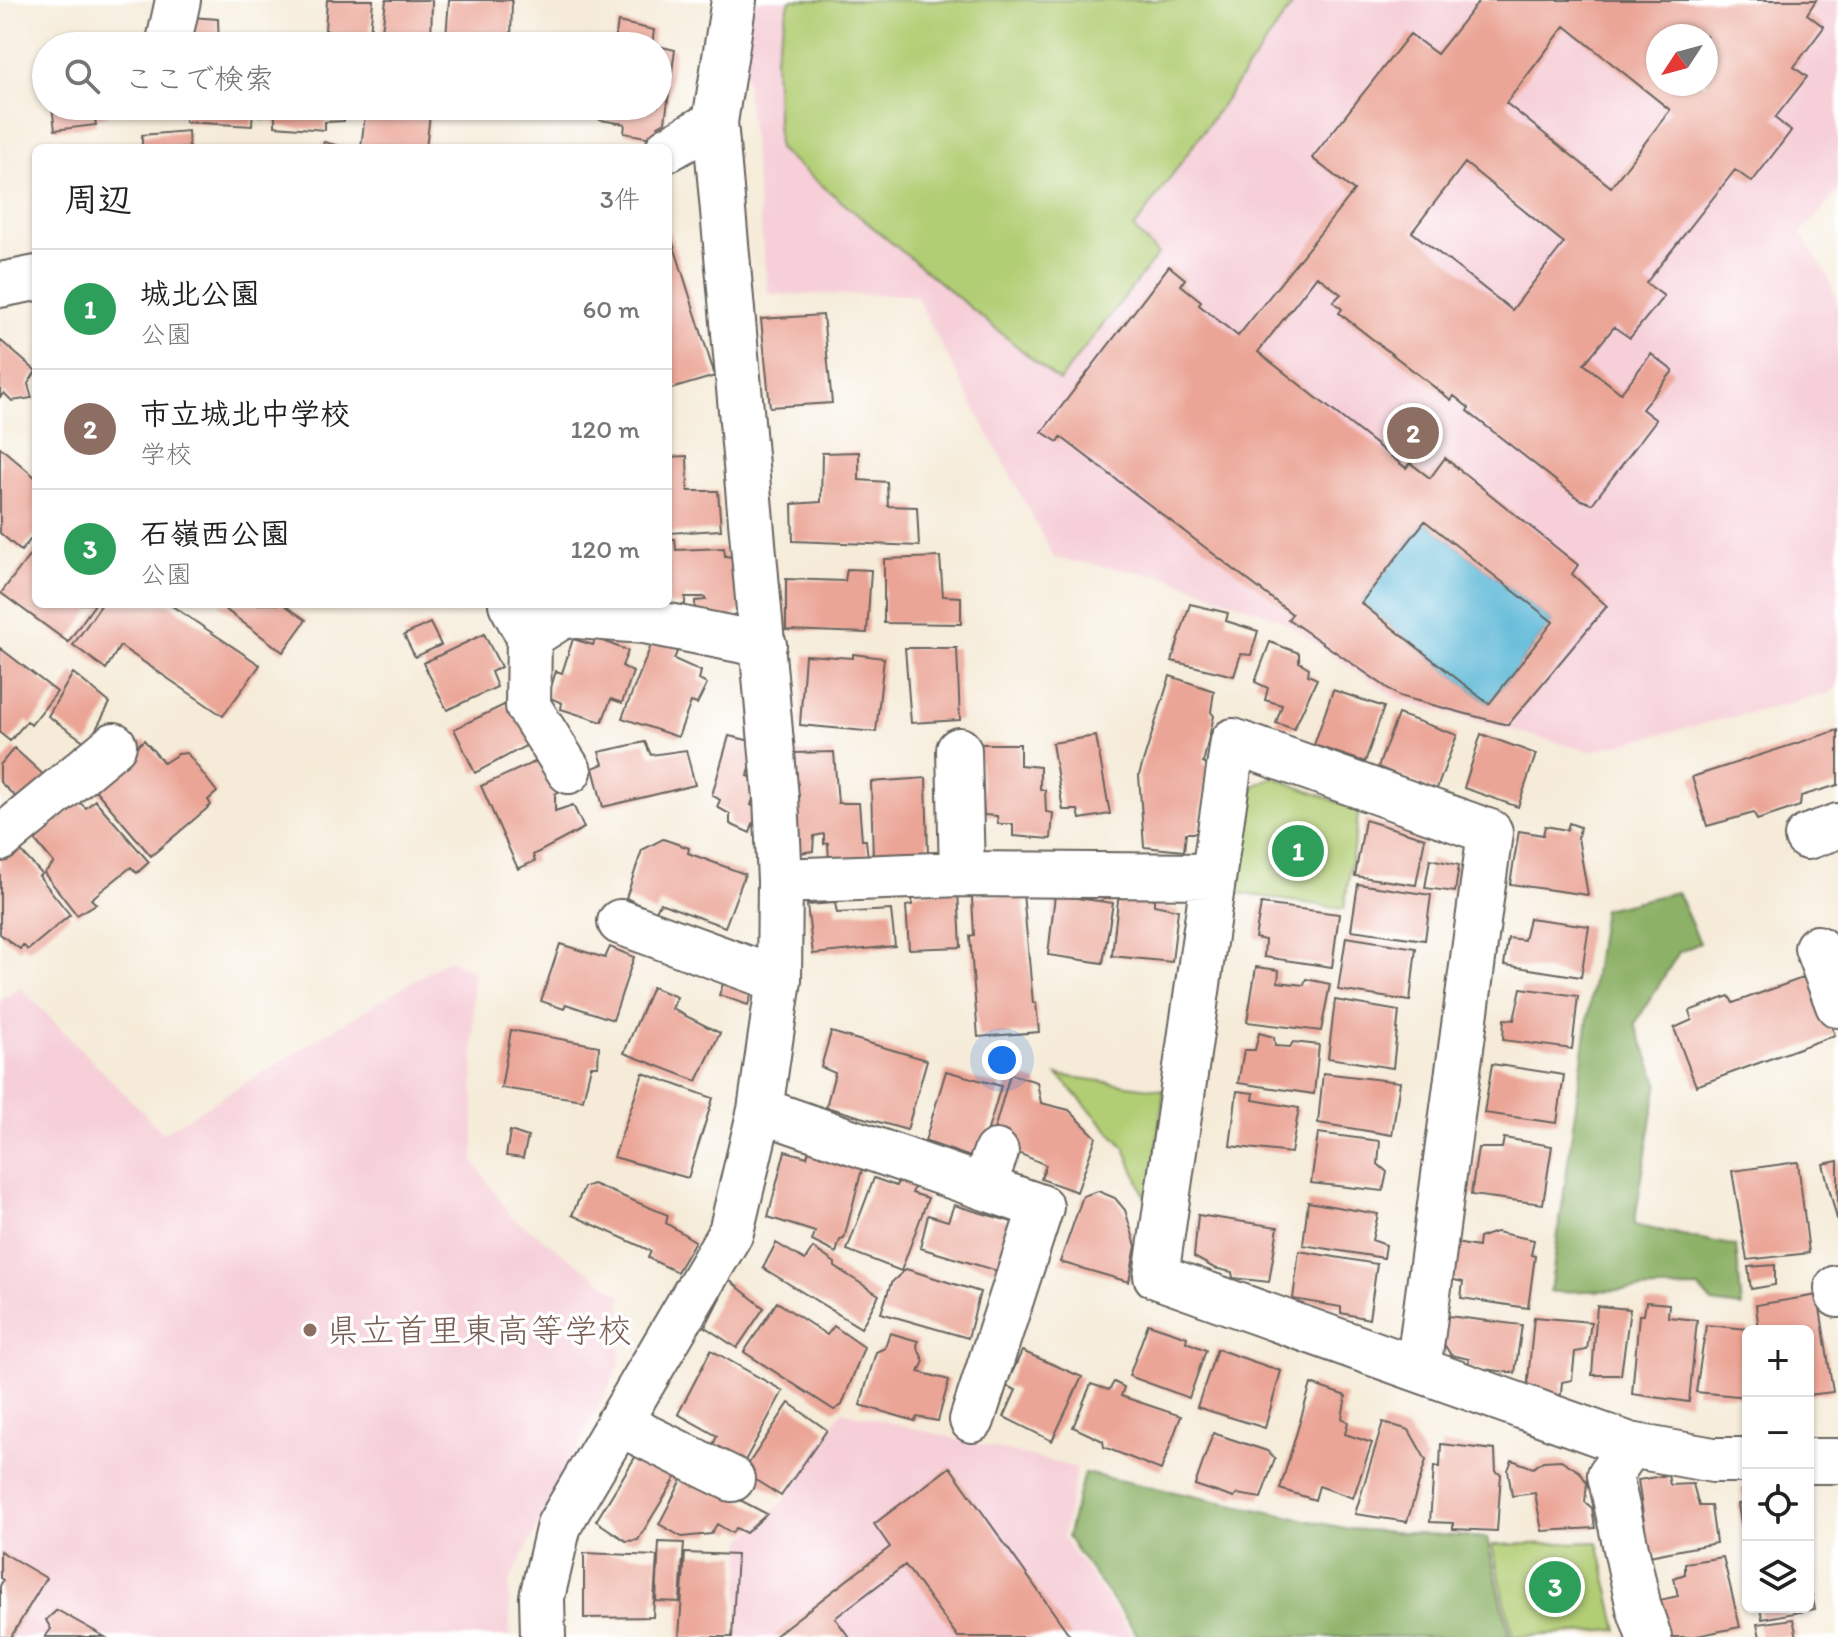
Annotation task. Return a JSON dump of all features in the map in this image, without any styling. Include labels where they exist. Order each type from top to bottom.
[{"type":"street","points":[[171,32],[178,0]]},
{"type":"street","points":[[543,1637],[542,1597],[559,1525],[731,1232],[760,1110],[779,980],[780,881],[764,645],[715,122],[734,0]]},
{"type":"street","points":[[672,147],[715,122]]},
{"type":"street","points":[[0,285],[32,279]]},
{"type":"street","points":[[569,771],[528,706],[520,621],[564,615],[644,621],[764,645]]},
{"type":"street","points":[[1418,1369],[1490,832],[1233,741],[1156,1276],[1630,1445],[1713,1460],[1742,1460]]},
{"type":"street","points":[[0,839],[114,745]]},
{"type":"street","points":[[959,750],[962,874]]},
{"type":"street","points":[[780,881],[962,874],[1213,876]]},
{"type":"street","points":[[620,922],[779,980]]},
{"type":"street","points":[[1817,948],[1838,1005]]},
{"type":"street","points":[[760,1110],[990,1170],[1041,1207],[972,1420]]},
{"type":"street","points":[[618,1423],[732,1479]]},
{"type":"street","points":[[1630,1445],[1610,1475],[1639,1608],[1649,1637]]},
{"type":"street","points":[[1814,1461],[1838,1461]]},
{"type":"shaded area","points":[[755,0],[1838,0],[1838,192],[1801,233],[1829,278],[1838,308],[1838,685],[1828,694],[1590,751],[1398,700],[1280,619],[1164,576],[1054,558],[915,295],[768,294],[742,45]]},
{"type":"shaded area","name":"県立首里東高等学校","points":[[449,959],[473,971],[474,1162],[511,1216],[621,1295],[620,1365],[509,1583],[510,1637],[0,1637],[0,1001],[21,988],[163,1133]]},
{"type":"shaded area","points":[[842,1411],[1077,1468],[1063,1538],[1134,1637],[735,1637],[743,1540],[783,1501]]},
{"type":"green space","points":[[790,0],[1296,0],[1134,229],[1158,254],[1059,381],[778,149],[775,56]]},
{"type":"green space","points":[[1272,777],[1359,810],[1344,909],[1238,893],[1254,786]]},
{"type":"green space","points":[[1677,892],[1700,943],[1679,952],[1635,1024],[1658,1082],[1634,1225],[1736,1246],[1742,1307],[1712,1303],[1699,1288],[1550,1292],[1603,909]]},
{"type":"green space","points":[[1058,1075],[1164,1090],[1149,1207],[1125,1148]]},
{"type":"green space","points":[[1084,1473],[1349,1529],[1487,1538],[1510,1637],[1139,1637],[1067,1537]]},
{"type":"green space","points":[[1598,1542],[1618,1630],[1513,1637],[1492,1545]]},
{"type":"water","points":[[1425,521],[1553,622],[1489,704],[1361,603]]},
{"type":"building","points":[[327,0],[373,0],[370,32],[325,30]]},
{"type":"building","points":[[386,0],[432,0],[431,32],[382,32]]},
{"type":"building","points":[[449,0],[512,0],[511,32],[446,32]]},
{"type":"building","points":[[1480,0],[1816,0],[1807,14],[1824,27],[1794,67],[1807,77],[1775,118],[1791,131],[1752,182],[1735,170],[1646,283],[1664,296],[1630,338],[1614,327],[1584,364],[1621,393],[1651,354],[1673,371],[1642,409],[1656,420],[1592,504],[1579,499],[1467,411],[1469,408],[1454,396],[1451,400],[1339,313],[1342,309],[1333,302],[1341,294],[1317,276],[1258,352],[1406,468],[1410,463],[1430,478],[1445,458],[1578,565],[1572,574],[1607,606],[1508,725],[1399,696],[1288,619],[1292,614],[1061,437],[1058,442],[1042,432],[1169,266],[1185,279],[1181,285],[1201,301],[1199,305],[1238,336],[1354,191],[1312,158],[1410,34],[1437,54]],"holes":[[[1646,24],[1718,24],[1718,96],[1652,96],[1670,110],[1611,187],[1506,103],[1565,26],[1646,91]],[[1465,163],[1564,243],[1512,310],[1412,232]],[[1425,521],[1553,622],[1489,704],[1361,603]]]},
{"type":"building","points":[[190,17],[218,19],[218,32],[189,32]]},
{"type":"building","points":[[618,22],[654,30],[654,32],[616,32]]},
{"type":"building","points":[[54,120],[95,120],[96,125],[55,130]]},
{"type":"building","points":[[185,120],[252,120],[252,126]]},
{"type":"building","points":[[275,120],[344,120],[325,122],[325,130],[275,126]]},
{"type":"building","points":[[364,120],[429,120],[426,144],[361,144]]},
{"type":"building","points":[[600,120],[665,120],[658,126],[657,139],[624,133],[625,124]]},
{"type":"building","points":[[188,131],[189,144],[142,144],[142,135]]},
{"type":"building","points":[[672,240],[715,376],[672,389]]},
{"type":"building","points":[[823,315],[832,403],[770,407],[761,319]]},
{"type":"building","points":[[0,340],[32,368],[28,384],[32,398],[12,401],[4,393],[0,397]]},
{"type":"building","points":[[0,447],[32,475],[32,538],[21,551],[0,533]]},
{"type":"building","points":[[859,452],[859,480],[887,482],[888,506],[917,507],[919,546],[793,541],[792,504],[821,502],[822,453]]},
{"type":"building","points":[[687,456],[688,491],[718,491],[721,530],[672,533],[672,457]]},
{"type":"building","points":[[672,539],[675,539],[676,550],[724,548],[725,556],[732,557],[733,567],[740,568],[743,607],[730,618],[695,611],[695,601],[706,600],[704,597],[685,597],[685,605],[672,604]]},
{"type":"building","points":[[32,552],[32,608],[92,608],[68,642],[1,593]]},
{"type":"building","points":[[940,557],[943,596],[961,597],[961,624],[884,623],[884,559]]},
{"type":"building","points":[[847,569],[871,570],[867,633],[786,630],[786,579],[845,581]]},
{"type":"building","points":[[1190,604],[1228,613],[1226,621],[1258,631],[1251,655],[1241,654],[1234,676],[1172,661]]},
{"type":"building","points":[[99,608],[175,608],[260,665],[223,716],[120,646],[106,669],[73,645]]},
{"type":"building","points":[[223,608],[289,608],[306,620],[283,652]]},
{"type":"building","points":[[430,623],[441,645],[415,657],[404,635]]},
{"type":"building","points":[[484,634],[501,667],[491,672],[497,687],[447,710],[423,663]]},
{"type":"building","points":[[596,638],[628,651],[622,666],[633,672],[622,703],[611,699],[602,722],[561,709],[562,703],[548,697],[556,671],[562,673],[573,639],[593,645]]},
{"type":"building","points":[[654,638],[679,647],[674,659],[701,671],[699,680],[707,684],[697,704],[691,702],[678,737],[622,718]]},
{"type":"building","points":[[1270,642],[1299,653],[1299,662],[1309,668],[1308,675],[1317,679],[1294,729],[1276,723],[1282,705],[1265,700],[1268,688],[1255,682]]},
{"type":"building","points":[[0,648],[57,692],[31,725],[27,721],[10,741],[0,733]]},
{"type":"building","points":[[905,648],[957,648],[960,720],[911,723]]},
{"type":"building","points":[[853,654],[884,658],[876,732],[800,725],[805,655],[853,658]]},
{"type":"building","points":[[73,673],[110,703],[88,744],[48,716]]},
{"type":"building","points":[[1170,676],[1214,691],[1211,712],[1214,716],[1203,763],[1208,766],[1198,833],[1186,833],[1184,851],[1144,847],[1139,775]]},
{"type":"building","points":[[1333,690],[1384,707],[1365,762],[1314,745]]},
{"type":"building","points":[[506,704],[535,741],[475,773],[454,729]]},
{"type":"building","points":[[1398,714],[1457,735],[1436,791],[1378,767]]},
{"type":"building","points":[[1838,730],[1838,785],[1801,796],[1800,806],[1757,820],[1754,813],[1707,826],[1692,777]]},
{"type":"building","points":[[1481,734],[1536,754],[1518,807],[1464,788]]},
{"type":"building","points":[[729,736],[756,742],[748,776],[759,780],[751,805],[758,809],[750,833],[730,824],[730,814],[717,807],[720,800],[712,795]]},
{"type":"building","points":[[1096,736],[1110,814],[1080,819],[1078,810],[1063,810],[1052,743]]},
{"type":"building","points":[[144,740],[164,763],[178,754],[187,753],[217,792],[208,800],[211,805],[151,856],[92,786]]},
{"type":"building","points":[[645,742],[651,755],[686,750],[695,785],[603,807],[593,768],[603,764],[599,752]]},
{"type":"building","points":[[979,744],[1020,744],[1020,765],[1040,767],[1040,789],[1045,790],[1046,812],[1053,813],[1051,839],[1013,836],[1013,824],[998,824],[997,816],[984,815]]},
{"type":"building","points":[[14,748],[46,777],[24,805],[0,782],[0,765]]},
{"type":"building","points":[[834,752],[838,803],[859,803],[862,840],[866,840],[868,858],[829,862],[824,834],[814,836],[813,851],[791,854],[798,803],[795,753]]},
{"type":"building","points":[[548,756],[564,788],[555,794],[555,811],[573,805],[584,828],[533,855],[535,861],[518,869],[481,786]]},
{"type":"building","points":[[926,778],[928,855],[873,860],[871,782]]},
{"type":"building","points":[[95,800],[149,862],[137,873],[131,867],[91,899],[96,904],[77,915],[44,873],[54,863],[35,840],[79,802],[86,808]]},
{"type":"building","points":[[1365,820],[1425,838],[1416,885],[1355,876]]},
{"type":"building","points":[[1569,823],[1580,827],[1578,838],[1588,895],[1510,884],[1519,831],[1543,835],[1545,826],[1567,830]]},
{"type":"building","points":[[663,839],[689,848],[688,853],[745,874],[725,927],[660,903],[655,913],[626,898],[642,850]]},
{"type":"building","points":[[15,845],[42,874],[39,876],[70,915],[28,950],[23,945],[20,949],[0,934],[0,857]]},
{"type":"building","points":[[1430,859],[1459,865],[1455,892],[1425,888]]},
{"type":"building","points":[[1358,884],[1431,895],[1425,940],[1351,930]]},
{"type":"building","points":[[958,890],[961,947],[909,949],[906,906],[912,905],[913,893]]},
{"type":"building","points":[[1119,891],[1154,899],[1154,905],[1178,910],[1172,962],[1112,956]]},
{"type":"building","points":[[1023,893],[1033,1003],[1036,1003],[1039,1032],[978,1037],[970,936],[974,935],[972,897]]},
{"type":"building","points":[[1055,895],[1113,903],[1103,963],[1048,955]]},
{"type":"building","points":[[835,903],[837,913],[891,910],[895,946],[813,954],[807,905]]},
{"type":"building","points":[[1261,904],[1339,914],[1332,967],[1264,957],[1265,940],[1255,938]]},
{"type":"building","points":[[1529,918],[1589,926],[1581,977],[1504,965],[1508,938],[1524,940]]},
{"type":"building","points":[[1346,937],[1416,948],[1410,1001],[1338,990]]},
{"type":"building","points":[[560,944],[605,958],[610,947],[634,957],[613,1020],[566,1004],[564,1009],[541,1001]]},
{"type":"building","points":[[1256,967],[1279,970],[1278,982],[1304,985],[1306,979],[1330,984],[1321,1031],[1247,1022]]},
{"type":"building","points":[[1811,975],[1835,1035],[1696,1086],[1674,1028],[1692,1020],[1689,1011],[1729,996],[1733,1003]]},
{"type":"building","points":[[726,976],[754,986],[748,1005],[719,995]]},
{"type":"building","points":[[652,987],[677,997],[672,1009],[720,1033],[697,1081],[624,1053]]},
{"type":"building","points":[[1521,988],[1578,996],[1572,1049],[1503,1040],[1504,1019],[1514,1020]]},
{"type":"building","points":[[1335,1000],[1399,1011],[1393,1068],[1328,1058]]},
{"type":"building","points":[[511,1030],[599,1046],[598,1066],[591,1066],[583,1100],[501,1088]]},
{"type":"building","points":[[831,1032],[927,1060],[907,1130],[826,1107],[835,1073],[821,1067]]},
{"type":"building","points":[[1259,1033],[1274,1037],[1275,1046],[1290,1047],[1293,1042],[1319,1045],[1314,1094],[1238,1083],[1244,1050],[1255,1050]]},
{"type":"building","points":[[1492,1064],[1564,1075],[1557,1123],[1484,1113]]},
{"type":"building","points":[[946,1071],[1001,1086],[979,1160],[925,1141]]},
{"type":"building","points":[[643,1073],[713,1098],[688,1178],[614,1157]]},
{"type":"building","points":[[1323,1073],[1400,1082],[1392,1135],[1318,1123]]},
{"type":"building","points":[[1010,1074],[1037,1082],[1041,1103],[1069,1110],[1096,1137],[1077,1192],[1041,1179],[1046,1165],[991,1141]]},
{"type":"building","points":[[1237,1091],[1254,1093],[1253,1100],[1299,1108],[1291,1153],[1230,1146]]},
{"type":"building","points":[[510,1131],[528,1137],[523,1158],[506,1156]]},
{"type":"building","points":[[1318,1133],[1380,1141],[1378,1164],[1387,1172],[1383,1191],[1311,1183]]},
{"type":"building","points":[[1504,1138],[1552,1146],[1543,1204],[1471,1195],[1478,1148],[1502,1148]]},
{"type":"building","points":[[810,1146],[864,1161],[844,1239],[840,1240],[836,1253],[812,1241],[815,1232],[768,1217],[785,1151],[807,1157]]},
{"type":"building","points":[[1838,1161],[1838,1218],[1837,1219],[1823,1164]]},
{"type":"building","points":[[1798,1162],[1809,1253],[1747,1260],[1732,1171]]},
{"type":"building","points":[[874,1178],[896,1186],[899,1179],[916,1183],[912,1193],[928,1198],[901,1271],[847,1250]]},
{"type":"building","points":[[593,1184],[668,1215],[666,1223],[695,1241],[677,1272],[648,1258],[651,1251],[572,1215],[584,1187]]},
{"type":"building","points":[[1098,1191],[1115,1198],[1125,1210],[1136,1246],[1129,1282],[1060,1262],[1083,1196]]},
{"type":"building","points":[[1308,1202],[1378,1214],[1372,1240],[1386,1245],[1384,1258],[1303,1245]]},
{"type":"building","points":[[954,1205],[1019,1224],[1001,1272],[920,1248],[928,1215],[948,1221]]},
{"type":"building","points":[[1198,1215],[1278,1227],[1269,1282],[1233,1278],[1232,1272],[1214,1268],[1194,1257]]},
{"type":"building","points":[[1496,1232],[1534,1240],[1531,1255],[1535,1256],[1528,1308],[1461,1298],[1463,1282],[1450,1279],[1455,1243],[1478,1247],[1479,1238]]},
{"type":"building","points":[[776,1243],[805,1260],[813,1248],[835,1263],[835,1267],[879,1295],[861,1328],[763,1268]]},
{"type":"building","points":[[1299,1251],[1377,1264],[1369,1319],[1341,1313],[1341,1307],[1293,1299]]},
{"type":"building","points":[[1775,1265],[1775,1285],[1751,1289],[1748,1267]]},
{"type":"building","points":[[906,1269],[980,1292],[968,1338],[881,1313],[891,1283]]},
{"type":"building","points":[[729,1280],[764,1308],[737,1348],[705,1327]]},
{"type":"building","points":[[1818,1295],[1833,1392],[1814,1394],[1814,1325],[1758,1325],[1756,1305]]},
{"type":"building","points":[[777,1302],[827,1335],[834,1326],[864,1347],[842,1405],[834,1410],[744,1352]]},
{"type":"building","points":[[1646,1302],[1669,1304],[1668,1317],[1697,1320],[1689,1402],[1632,1394],[1639,1315],[1644,1315]]},
{"type":"building","points":[[1597,1306],[1630,1309],[1621,1375],[1592,1375]]},
{"type":"building","points":[[1448,1316],[1522,1325],[1515,1373],[1468,1367],[1469,1359],[1451,1355],[1442,1341]]},
{"type":"building","points":[[1534,1317],[1591,1322],[1587,1350],[1575,1352],[1572,1380],[1562,1382],[1560,1404],[1526,1401]]},
{"type":"building","points":[[1148,1324],[1187,1337],[1186,1342],[1206,1350],[1189,1398],[1129,1376]]},
{"type":"building","points":[[1706,1325],[1742,1328],[1742,1396],[1696,1392]]},
{"type":"building","points":[[890,1333],[918,1341],[917,1347],[924,1361],[919,1372],[949,1380],[938,1421],[917,1417],[915,1421],[860,1405],[876,1352],[885,1348]]},
{"type":"building","points":[[1217,1349],[1281,1371],[1265,1428],[1197,1407]]},
{"type":"building","points":[[711,1350],[783,1391],[741,1468],[709,1454],[717,1436],[678,1414]]},
{"type":"building","points":[[1022,1351],[1082,1377],[1052,1441],[1004,1417],[1016,1390],[1006,1386]]},
{"type":"building","points":[[1114,1382],[1124,1387],[1121,1396],[1181,1416],[1161,1470],[1104,1447],[1103,1441],[1073,1427],[1091,1384],[1109,1390]]},
{"type":"building","points":[[1311,1384],[1346,1396],[1342,1418],[1348,1422],[1345,1434],[1372,1443],[1353,1498],[1319,1486],[1315,1500],[1280,1489]]},
{"type":"building","points":[[789,1403],[827,1430],[781,1496],[743,1472]]},
{"type":"building","points":[[1383,1422],[1409,1430],[1426,1460],[1407,1522],[1355,1514]]},
{"type":"building","points":[[1213,1433],[1267,1451],[1275,1458],[1261,1498],[1237,1494],[1234,1498],[1195,1485]]},
{"type":"building","points":[[1441,1444],[1495,1450],[1496,1472],[1501,1474],[1497,1531],[1453,1529],[1453,1523],[1430,1522],[1434,1466],[1440,1467]]},
{"type":"building","points":[[642,1446],[680,1471],[638,1540],[626,1541],[596,1521]]},
{"type":"building","points":[[1512,1460],[1533,1468],[1543,1461],[1561,1460],[1580,1472],[1587,1483],[1585,1502],[1592,1508],[1595,1528],[1542,1531],[1535,1493],[1512,1496],[1508,1470]]},
{"type":"building","points":[[950,1467],[1071,1637],[958,1637],[905,1565],[835,1618],[849,1637],[773,1637],[890,1547],[874,1524]]},
{"type":"building","points":[[686,1472],[767,1514],[746,1533],[736,1528],[732,1533],[717,1524],[711,1534],[682,1537],[659,1524]]},
{"type":"building","points":[[1668,1475],[1670,1485],[1693,1484],[1699,1506],[1711,1506],[1716,1543],[1649,1556],[1638,1480]]},
{"type":"building","points":[[1742,1503],[1742,1530],[1738,1504]]},
{"type":"building","points":[[659,1542],[684,1543],[680,1602],[656,1601]]},
{"type":"building","points":[[0,1551],[46,1578],[11,1637],[0,1637],[0,1586],[3,1580],[0,1578]]},
{"type":"building","points":[[584,1553],[657,1556],[653,1617],[584,1618]]},
{"type":"building","points":[[685,1553],[737,1555],[732,1637],[679,1637]]},
{"type":"building","points":[[1723,1557],[1740,1627],[1692,1637],[1668,1637],[1660,1600],[1678,1596],[1674,1578],[1685,1574],[1685,1563]]},
{"type":"building","points":[[57,1610],[105,1637],[45,1637],[51,1629],[46,1620]]},
{"type":"building","points":[[1761,1613],[1794,1613],[1762,1619]]},
{"type":"building","points":[[1793,1619],[1797,1637],[1760,1637],[1757,1624]]},
{"type":"place","name":"市立城北中学校","points":[[1413,433]]},
{"type":"place","name":"城北公園","points":[[1298,851]]},
{"type":"place","name":"県立首里東高等学校","points":[[310,1330]]},
{"type":"place","name":"石嶺西公園","points":[[1555,1587]]}]
